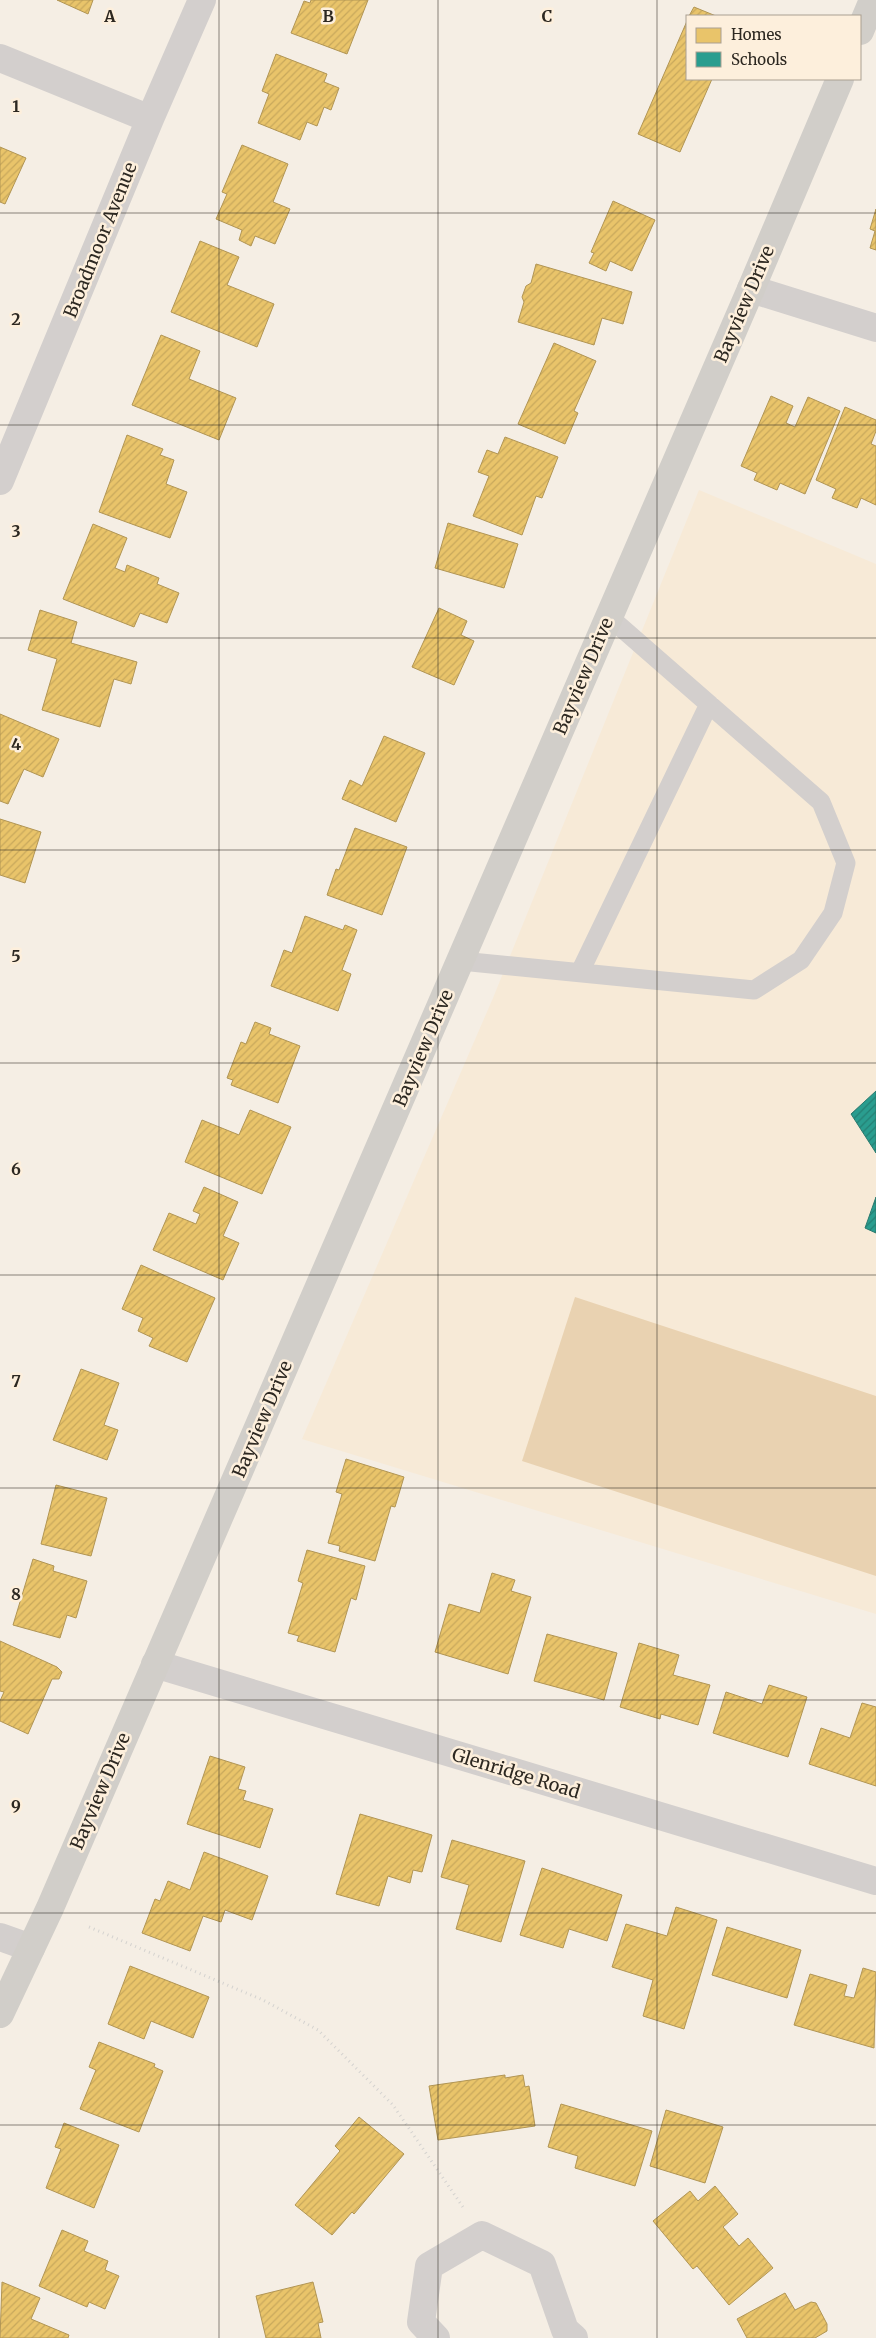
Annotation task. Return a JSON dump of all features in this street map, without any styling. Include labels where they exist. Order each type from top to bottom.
[{"type":"street","name":"Broadmoor Avenue","points":[[0,481],[150,119],[202,0]]},
{"type":"street","points":[[861,29],[873,0]]},
{"type":"street","points":[[0,58],[150,119]]},
{"type":"street","name":"Bayview Drive","points":[[0,2014],[31,1948],[461,961],[840,80]]},
{"type":"street","points":[[751,289],[876,328]]},
{"type":"street","name":"Glenridge Road","points":[[155,1664],[876,1882]]},
{"type":"street","points":[[0,1937],[31,1948]]},
{"type":"street","points":[[436,2338],[421,2322],[429,2266],[482,2234],[542,2264],[564,2330],[574,2338]]},
{"type":"lane","points":[[461,961],[754,990],[801,960],[833,913],[846,863],[821,802],[608,616]]},
{"type":"lane","points":[[580,972],[709,704]]},
{"type":"path","points":[[89,1927],[264,2000],[318,2030],[393,2105],[482,2234]]},
{"type":"shaded area","points":[[699,490],[876,564],[876,1614],[302,1439],[493,998]]},
{"type":"shaded area","points":[[575,1297],[876,1396],[876,1576],[522,1461]]},
{"type":"building: Homes","points":[[57,0],[93,0],[88,14]]},
{"type":"building: Homes","points":[[311,0],[368,0],[347,54],[291,33],[304,1],[310,3]]},
{"type":"building: Homes","points":[[694,7],[714,15],[690,15]]},
{"type":"building: Homes","points":[[686,23],[686,80],[712,80],[680,152],[638,134]]},
{"type":"building: Homes","points":[[276,54],[327,74],[324,82],[339,88],[331,110],[324,107],[317,126],[307,122],[300,140],[258,123],[269,94],[262,91]]},
{"type":"building: Homes","points":[[242,145],[288,164],[273,202],[290,209],[275,244],[255,236],[251,246],[239,240],[242,230],[216,219],[227,194],[222,192]]},
{"type":"building: Homes","points":[[0,147],[26,158],[5,204],[0,202]]},
{"type":"building: Homes","points":[[613,201],[655,220],[632,271],[610,261],[606,271],[589,263],[594,253],[591,252]]},
{"type":"building: Homes","points":[[876,209],[876,250],[870,248],[875,231],[870,229]]},
{"type":"building: Homes","points":[[200,241],[239,257],[227,285],[274,304],[257,347],[171,312]]},
{"type":"building: Homes","points":[[536,264],[632,292],[623,324],[602,318],[594,345],[518,322],[524,302],[522,297],[526,286],[531,283]]},
{"type":"building: Homes","points":[[161,335],[200,351],[189,379],[236,398],[219,440],[132,405]]},
{"type":"building: Homes","points":[[554,343],[596,361],[574,411],[578,413],[565,444],[518,424]]},
{"type":"building: Homes","points":[[771,396],[793,406],[786,423],[795,427],[808,397],[840,411],[805,494],[780,483],[777,490],[754,480],[757,473],[741,466]]},
{"type":"building: Homes","points":[[845,407],[876,420],[876,431],[871,444],[876,446],[876,505],[861,498],[857,508],[832,498],[836,489],[816,480]]},
{"type":"building: Homes","points":[[127,435],[163,449],[160,455],[174,460],[166,484],[187,492],[170,538],[99,512]]},
{"type":"building: Homes","points":[[505,437],[558,457],[542,498],[536,496],[522,535],[473,516],[489,476],[478,472],[487,450],[498,454]]},
{"type":"building: Homes","points":[[448,523],[518,544],[504,588],[435,568]]},
{"type":"building: Homes","points":[[93,524],[127,538],[115,568],[125,572],[127,565],[159,578],[157,584],[179,593],[167,623],[140,613],[134,627],[63,599]]},
{"type":"building: Homes","points":[[439,608],[467,621],[461,635],[474,641],[454,685],[412,667]]},
{"type":"building: Homes","points":[[40,610],[77,622],[71,643],[137,662],[131,684],[114,679],[100,727],[42,710],[57,659],[28,650]]},
{"type":"building: Homes","points":[[0,714],[59,739],[43,777],[24,769],[8,804],[0,801]]},
{"type":"building: Homes","points":[[384,736],[425,753],[396,822],[342,799],[350,780],[362,786]]},
{"type":"building: Homes","points":[[0,819],[41,832],[25,883],[0,875]]},
{"type":"building: Homes","points":[[355,828],[407,847],[382,915],[327,895],[336,869],[339,870]]},
{"type":"building: Homes","points":[[305,916],[343,930],[345,925],[357,930],[342,970],[351,974],[338,1011],[271,986],[284,950],[292,953]]},
{"type":"building: Homes","points":[[255,1022],[271,1028],[269,1034],[300,1046],[278,1103],[231,1085],[233,1080],[227,1078],[241,1042],[246,1044]]},
{"type":"building: Homes","points":[[250,1110],[291,1127],[262,1194],[185,1162],[202,1120],[239,1135]]},
{"type":"building: Homes","points":[[204,1187],[238,1202],[223,1236],[239,1243],[223,1280],[153,1250],[169,1213],[196,1224],[200,1214],[193,1211]]},
{"type":"building: Homes","points":[[141,1265],[215,1298],[187,1362],[149,1346],[153,1338],[138,1331],[143,1318],[122,1309]]},
{"type":"building: Homes","points":[[81,1369],[119,1383],[104,1425],[118,1430],[107,1460],[53,1440]]},
{"type":"building: Homes","points":[[346,1459],[404,1477],[395,1507],[391,1506],[375,1561],[339,1551],[340,1546],[328,1543],[342,1494],[336,1492]]},
{"type":"building: Homes","points":[[56,1485],[107,1498],[91,1556],[41,1544]]},
{"type":"building: Homes","points":[[307,1550],[365,1566],[356,1600],[351,1598],[335,1652],[297,1641],[299,1636],[288,1633],[303,1583],[298,1581]]},
{"type":"building: Homes","points":[[33,1559],[54,1566],[53,1571],[87,1581],[76,1618],[67,1615],[60,1638],[13,1625]]},
{"type":"building: Homes","points":[[492,1573],[515,1580],[511,1591],[531,1597],[508,1674],[435,1652],[449,1604],[480,1613]]},
{"type":"building: Homes","points":[[547,1634],[617,1653],[604,1700],[534,1681]]},
{"type":"building: Homes","points":[[0,1641],[57,1667],[62,1672],[59,1679],[52,1679],[28,1734],[0,1721],[0,1701],[4,1692],[0,1691]]},
{"type":"building: Homes","points":[[639,1643],[679,1655],[673,1675],[710,1685],[698,1725],[661,1714],[660,1719],[620,1707]]},
{"type":"building: Homes","points":[[769,1685],[807,1697],[788,1757],[713,1733],[726,1692],[762,1704]]},
{"type":"building: Homes","points":[[862,1703],[876,1707],[876,1786],[809,1764],[821,1728],[850,1738]]},
{"type":"building: Homes","points":[[210,1756],[245,1767],[238,1789],[246,1791],[243,1800],[273,1809],[260,1848],[187,1824]]},
{"type":"building: Homes","points":[[360,1814],[432,1835],[422,1872],[413,1870],[410,1883],[388,1876],[379,1906],[336,1894]]},
{"type":"building: Homes","points":[[452,1840],[525,1861],[501,1942],[456,1929],[469,1885],[441,1877]]},
{"type":"building: Homes","points":[[204,1852],[268,1876],[252,1920],[225,1910],[221,1922],[203,1916],[190,1951],[142,1933],[155,1899],[160,1901],[168,1881],[190,1890]]},
{"type":"building: Homes","points":[[542,1868],[622,1895],[607,1941],[569,1929],[563,1948],[520,1935]]},
{"type":"building: Homes","points":[[676,1907],[717,1920],[684,2029],[643,2016],[653,1980],[612,1967],[626,1924],[667,1936]]},
{"type":"building: Homes","points":[[727,1927],[801,1950],[787,1998],[712,1975]]},
{"type":"building: Homes","points":[[130,1966],[209,1997],[193,2038],[151,2021],[144,2039],[108,2024]]},
{"type":"building: Homes","points":[[863,1968],[876,1972],[874,2048],[794,2025],[810,1974],[847,1985],[844,1996],[854,1998]]},
{"type":"building: Homes","points":[[99,2042],[155,2064],[154,2067],[163,2071],[139,2132],[80,2109],[96,2070],[89,2067]]},
{"type":"building: Homes","points":[[505,2075],[505,2078],[523,2075],[525,2087],[529,2086],[535,2126],[438,2140],[429,2086]]},
{"type":"building: Homes","points":[[561,2104],[652,2131],[635,2186],[575,2168],[578,2156],[548,2147]]},
{"type":"building: Homes","points":[[666,2110],[723,2127],[705,2183],[650,2166]]},
{"type":"building: Homes","points":[[359,2117],[404,2154],[354,2214],[352,2212],[332,2235],[295,2205],[340,2151],[335,2146]]},
{"type":"building: Homes","points":[[64,2123],[119,2145],[94,2208],[46,2188],[61,2149],[55,2147]]},
{"type":"building: Homes","points":[[715,2186],[738,2214],[723,2227],[739,2246],[748,2238],[773,2268],[729,2305],[697,2266],[693,2269],[653,2221],[690,2191],[698,2201]]},
{"type":"building: Homes","points":[[62,2230],[88,2241],[84,2251],[108,2261],[105,2270],[119,2276],[105,2309],[89,2302],[87,2307],[39,2286]]},
{"type":"building: Homes","points":[[2,2282],[40,2298],[31,2319],[69,2335],[68,2338],[0,2338]]},
{"type":"building: Homes","points":[[313,2282],[323,2322],[318,2323],[321,2338],[266,2338],[256,2296]]},
{"type":"building: Homes","points":[[785,2293],[795,2310],[811,2302],[816,2303],[827,2324],[827,2331],[815,2338],[747,2338],[737,2319]]},
{"type":"building: Schools","points":[[876,1091],[876,1153],[851,1114]]},
{"type":"building: Schools","points":[[876,1197],[876,1233],[865,1228]]}]
